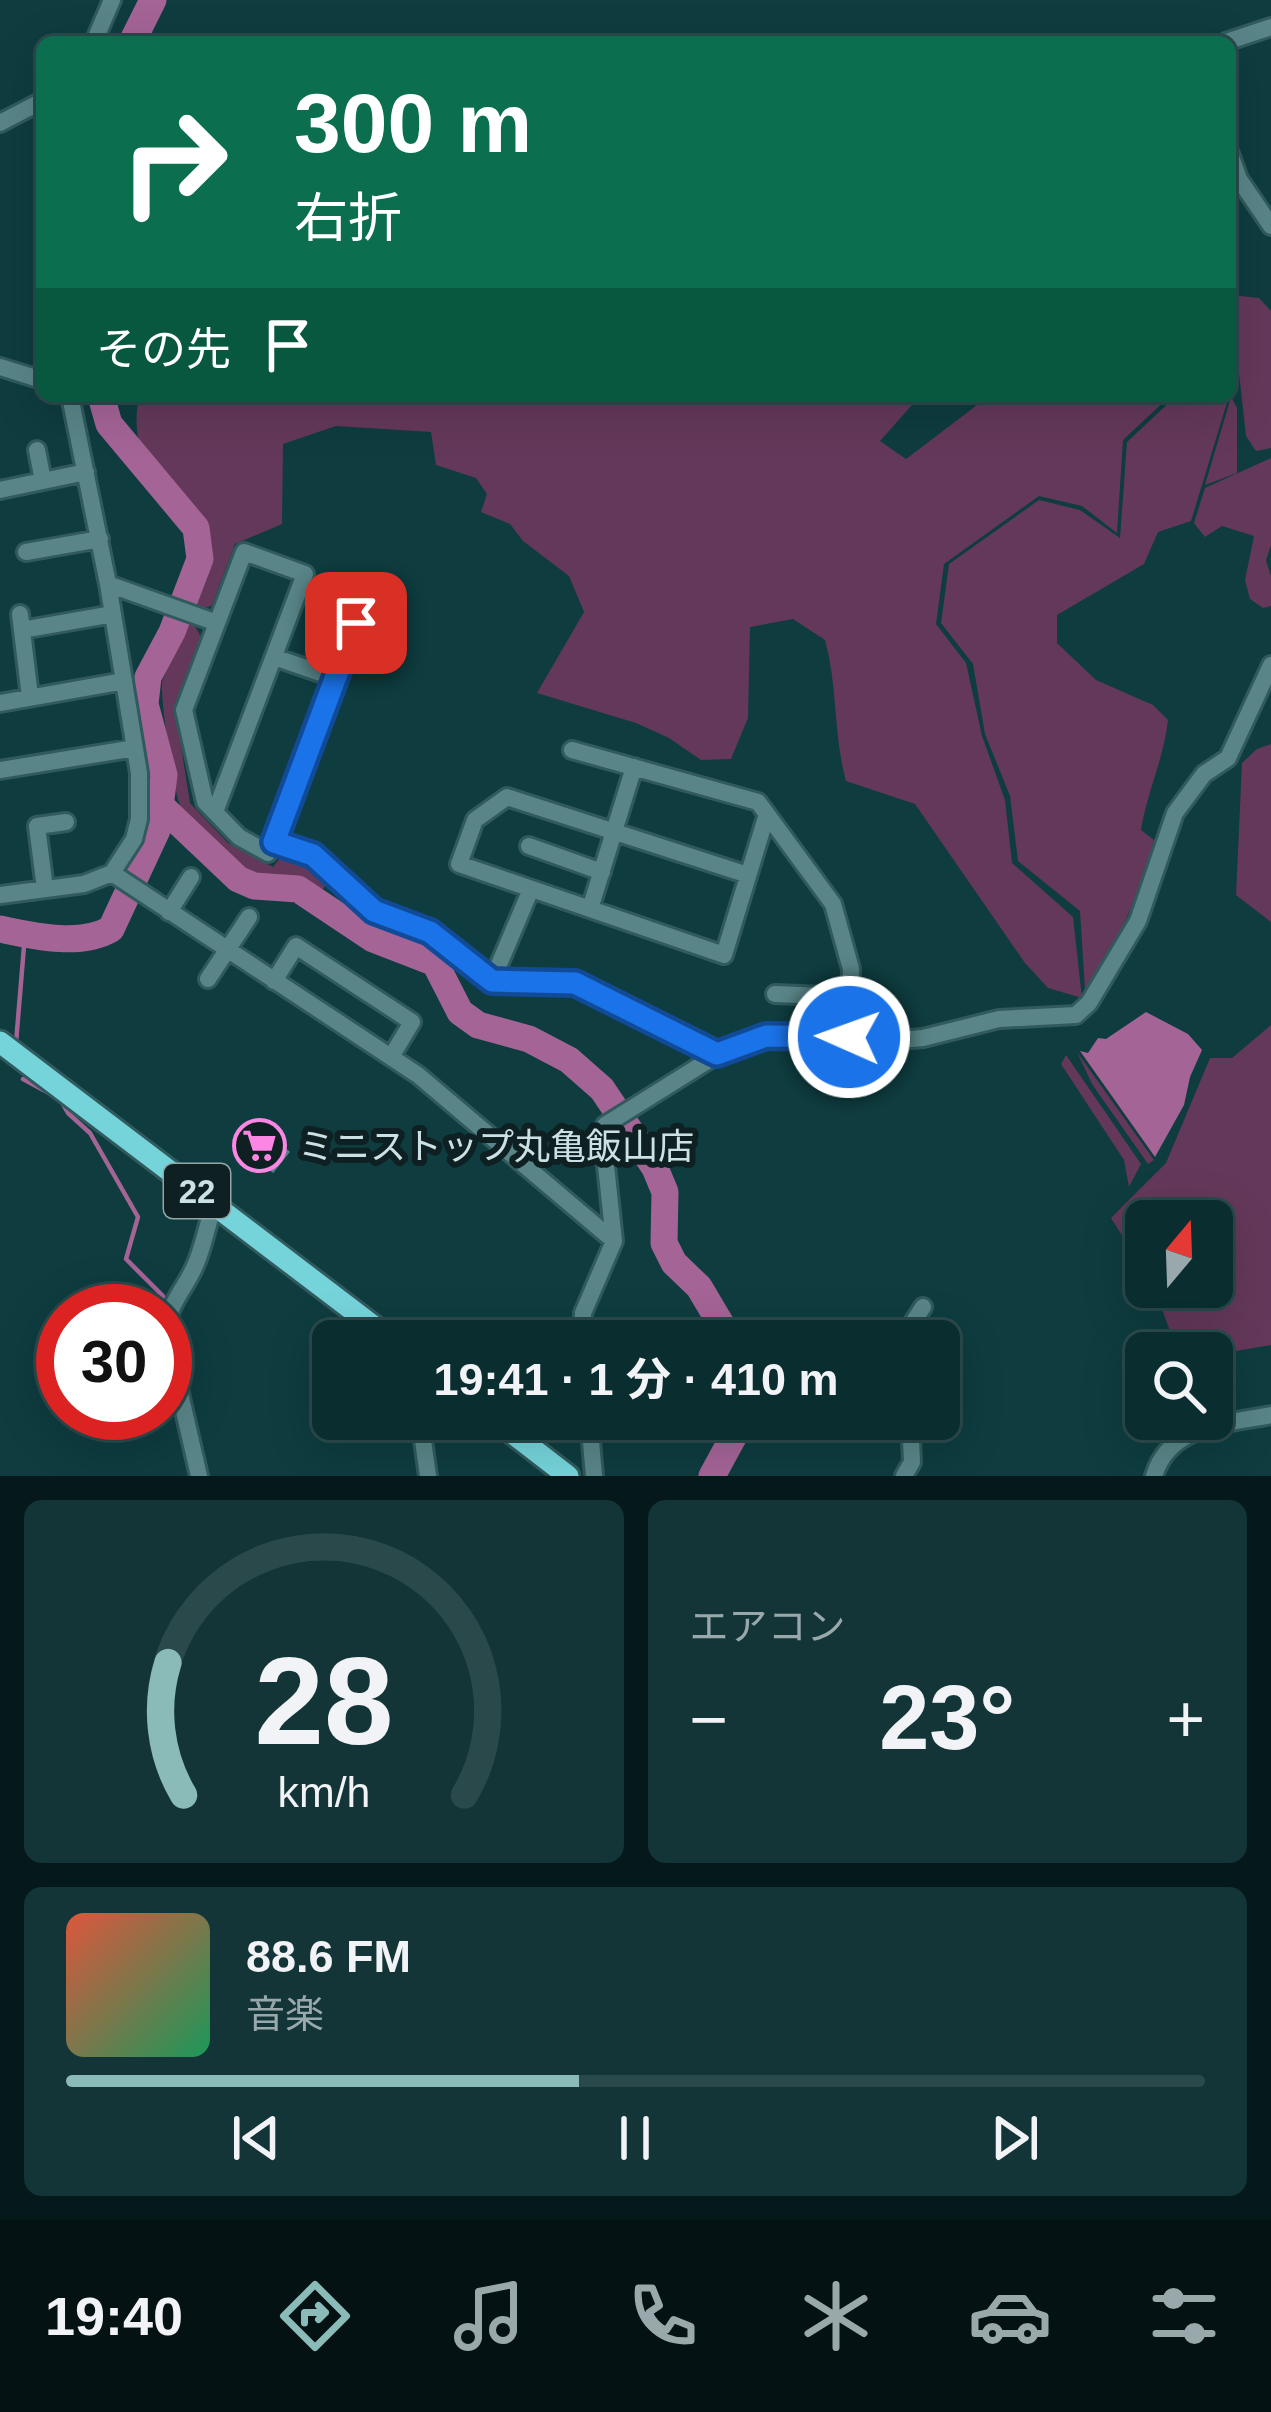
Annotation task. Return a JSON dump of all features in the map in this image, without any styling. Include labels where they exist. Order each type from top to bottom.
[{"type":"main road","name":"22","points":[[0,1042],[366,1320]]},
{"type":"main road","points":[[521,1440],[568,1476]]},
{"type":"street","points":[[97,36],[112,0]]},
{"type":"street","points":[[1236,39],[1271,27]]},
{"type":"street","points":[[0,123],[36,104]]},
{"type":"street","points":[[1236,173],[1271,226]]},
{"type":"street","points":[[0,367],[36,378]]},
{"type":"street","points":[[71,402],[108,584],[141,796],[140,819],[116,876]]},
{"type":"street","points":[[37,450],[44,481]]},
{"type":"street","points":[[0,490],[86,472]]},
{"type":"street","points":[[26,552],[100,539]]},
{"type":"street","points":[[215,812],[305,574],[244,552],[209,620],[184,710],[206,802],[215,812],[238,837],[268,853],[356,623]]},
{"type":"street","points":[[108,584],[209,620]]},
{"type":"street","points":[[30,697],[21,622],[113,614]]},
{"type":"street","points":[[274,657],[335,678]]},
{"type":"street","points":[[583,1320],[614,1241],[605,1125],[717,1054],[766,1036],[912,1039],[999,1018],[1076,1015],[1138,921],[1175,813],[1204,774],[1228,758],[1271,665]]},
{"type":"street","points":[[0,703],[124,681]]},
{"type":"street","points":[[0,770],[135,748]]},
{"type":"street","points":[[572,750],[758,802],[833,904],[851,969],[849,1037]]},
{"type":"street","points":[[590,909],[634,767]]},
{"type":"street","points":[[748,874],[507,797],[475,820],[459,864],[724,955],[767,814]]},
{"type":"street","points":[[45,889],[37,826],[66,822]]},
{"type":"street","points":[[274,842],[313,855],[374,911],[430,932],[492,981],[575,983],[717,1054]]},
{"type":"street","points":[[529,847],[602,872]]},
{"type":"street","points":[[0,895],[116,876]]},
{"type":"street","points":[[116,876],[391,1057],[444,1096],[614,1241]]},
{"type":"street","points":[[169,912],[191,877]]},
{"type":"street","points":[[492,981],[531,889]]},
{"type":"street","points":[[208,979],[249,917]]},
{"type":"street","points":[[274,981],[296,946],[412,1022],[391,1057]]},
{"type":"street","points":[[775,994],[849,998]]},
{"type":"street","points":[[199,1476],[166,1333],[173,1300],[195,1267],[214,1204]]},
{"type":"street","points":[[915,1320],[923,1307]]},
{"type":"street","points":[[1152,1475],[1163,1451],[1177,1440],[1202,1428],[1271,1415]]},
{"type":"street","points":[[423,1440],[428,1476]]},
{"type":"street","points":[[591,1440],[594,1476]]},
{"type":"street","points":[[904,1476],[912,1462],[911,1440]]},
{"type":"shaded area","points":[[1236,296],[1259,298],[1271,311],[1271,448],[1256,451],[1246,436]]},
{"type":"shaded area","points":[[138,402],[915,402],[880,441],[906,459],[981,402],[1164,402],[1123,440],[1117,533],[1082,506],[1039,496],[944,564],[936,624],[966,663],[982,736],[1005,800],[1012,863],[1073,917],[1082,998],[1048,988],[1025,963],[915,804],[846,781],[825,640],[793,619],[750,627],[748,718],[731,759],[701,760],[636,723],[537,693],[584,612],[569,576],[523,541],[510,524],[481,512],[487,494],[476,478],[436,465],[431,432],[336,426],[283,444],[282,524],[235,544],[212,605],[202,610],[195,626],[201,637],[175,708],[190,803],[228,843],[273,867],[280,858],[328,882],[323,889],[243,870],[187,818],[175,786],[162,682],[192,606],[207,544],[204,527],[162,483],[146,458]]},
{"type":"shaded area","points":[[1170,402],[1227,402],[1191,521],[1158,532],[1144,564],[1057,615],[1057,643],[1096,680],[1153,705],[1168,720],[1141,830],[1154,840],[1149,860],[1127,918],[1085,990],[1080,911],[1018,861],[1010,796],[985,734],[973,664],[941,623],[949,564],[1039,500],[1080,510],[1120,538],[1127,442]]},
{"type":"shaded area","points":[[1230,402],[1234,402],[1237,473],[1205,485]]},
{"type":"shaded area","points":[[1271,458],[1271,545],[1266,560],[1271,606],[1263,608],[1250,599],[1245,580],[1254,536],[1222,526],[1205,537],[1194,523],[1205,488]]},
{"type":"shaded area","points":[[1271,744],[1271,922],[1236,895],[1242,763]]},
{"type":"shaded area","points":[[1146,1012],[1188,1034],[1202,1050],[1184,1105],[1155,1157],[1080,1051],[1088,1053],[1098,1038],[1106,1039]]},
{"type":"shaded area","points":[[1271,1025],[1271,1345],[1233,1351],[1233,1332],[1170,1332],[1162,1308],[1233,1308],[1233,1200],[1129,1200],[1166,1163],[1210,1058],[1232,1058]]},
{"type":"shaded area","points":[[1077,1052],[1154,1160],[1148,1164],[1092,1084]]},
{"type":"shaded area","points":[[1066,1055],[1141,1164],[1129,1187],[1124,1160],[1061,1064]]},
{"type":"shaded area","points":[[1125,1204],[1125,1240],[1111,1218]]},
{"type":"building","points":[[258,1130],[288,1152],[273,1171],[244,1148]]},
{"type":"waterway","points":[[135,36],[153,0]]},
{"type":"waterway","points":[[0,929],[71,939],[111,929],[157,830],[164,775],[145,704],[148,677],[172,632],[200,559],[196,528],[109,424],[103,402]]},
{"type":"waterway","points":[[161,806],[238,879],[254,886],[298,889],[373,939],[435,963],[460,1012],[478,1025],[529,1039],[569,1060],[602,1089],[655,1168],[665,1192],[664,1243],[674,1263],[699,1287],[719,1320]]},
{"type":"waterway","points":[[16,1043],[25,934]]},
{"type":"waterway","points":[[23,1079],[60,1099],[90,1133],[138,1217],[126,1259],[151,1284]]},
{"type":"waterway","points":[[183,1440],[187,1459]]},
{"type":"waterway","points":[[712,1476],[732,1440]]},
{"type":"place","name":"ミニストップ丸亀飯山店","points":[[259,1146]]},
{"type":"route","points":[[356,623],[274,842],[313,855],[374,911],[430,932],[492,981],[575,983],[717,1054],[766,1036],[849,1037]]}]
